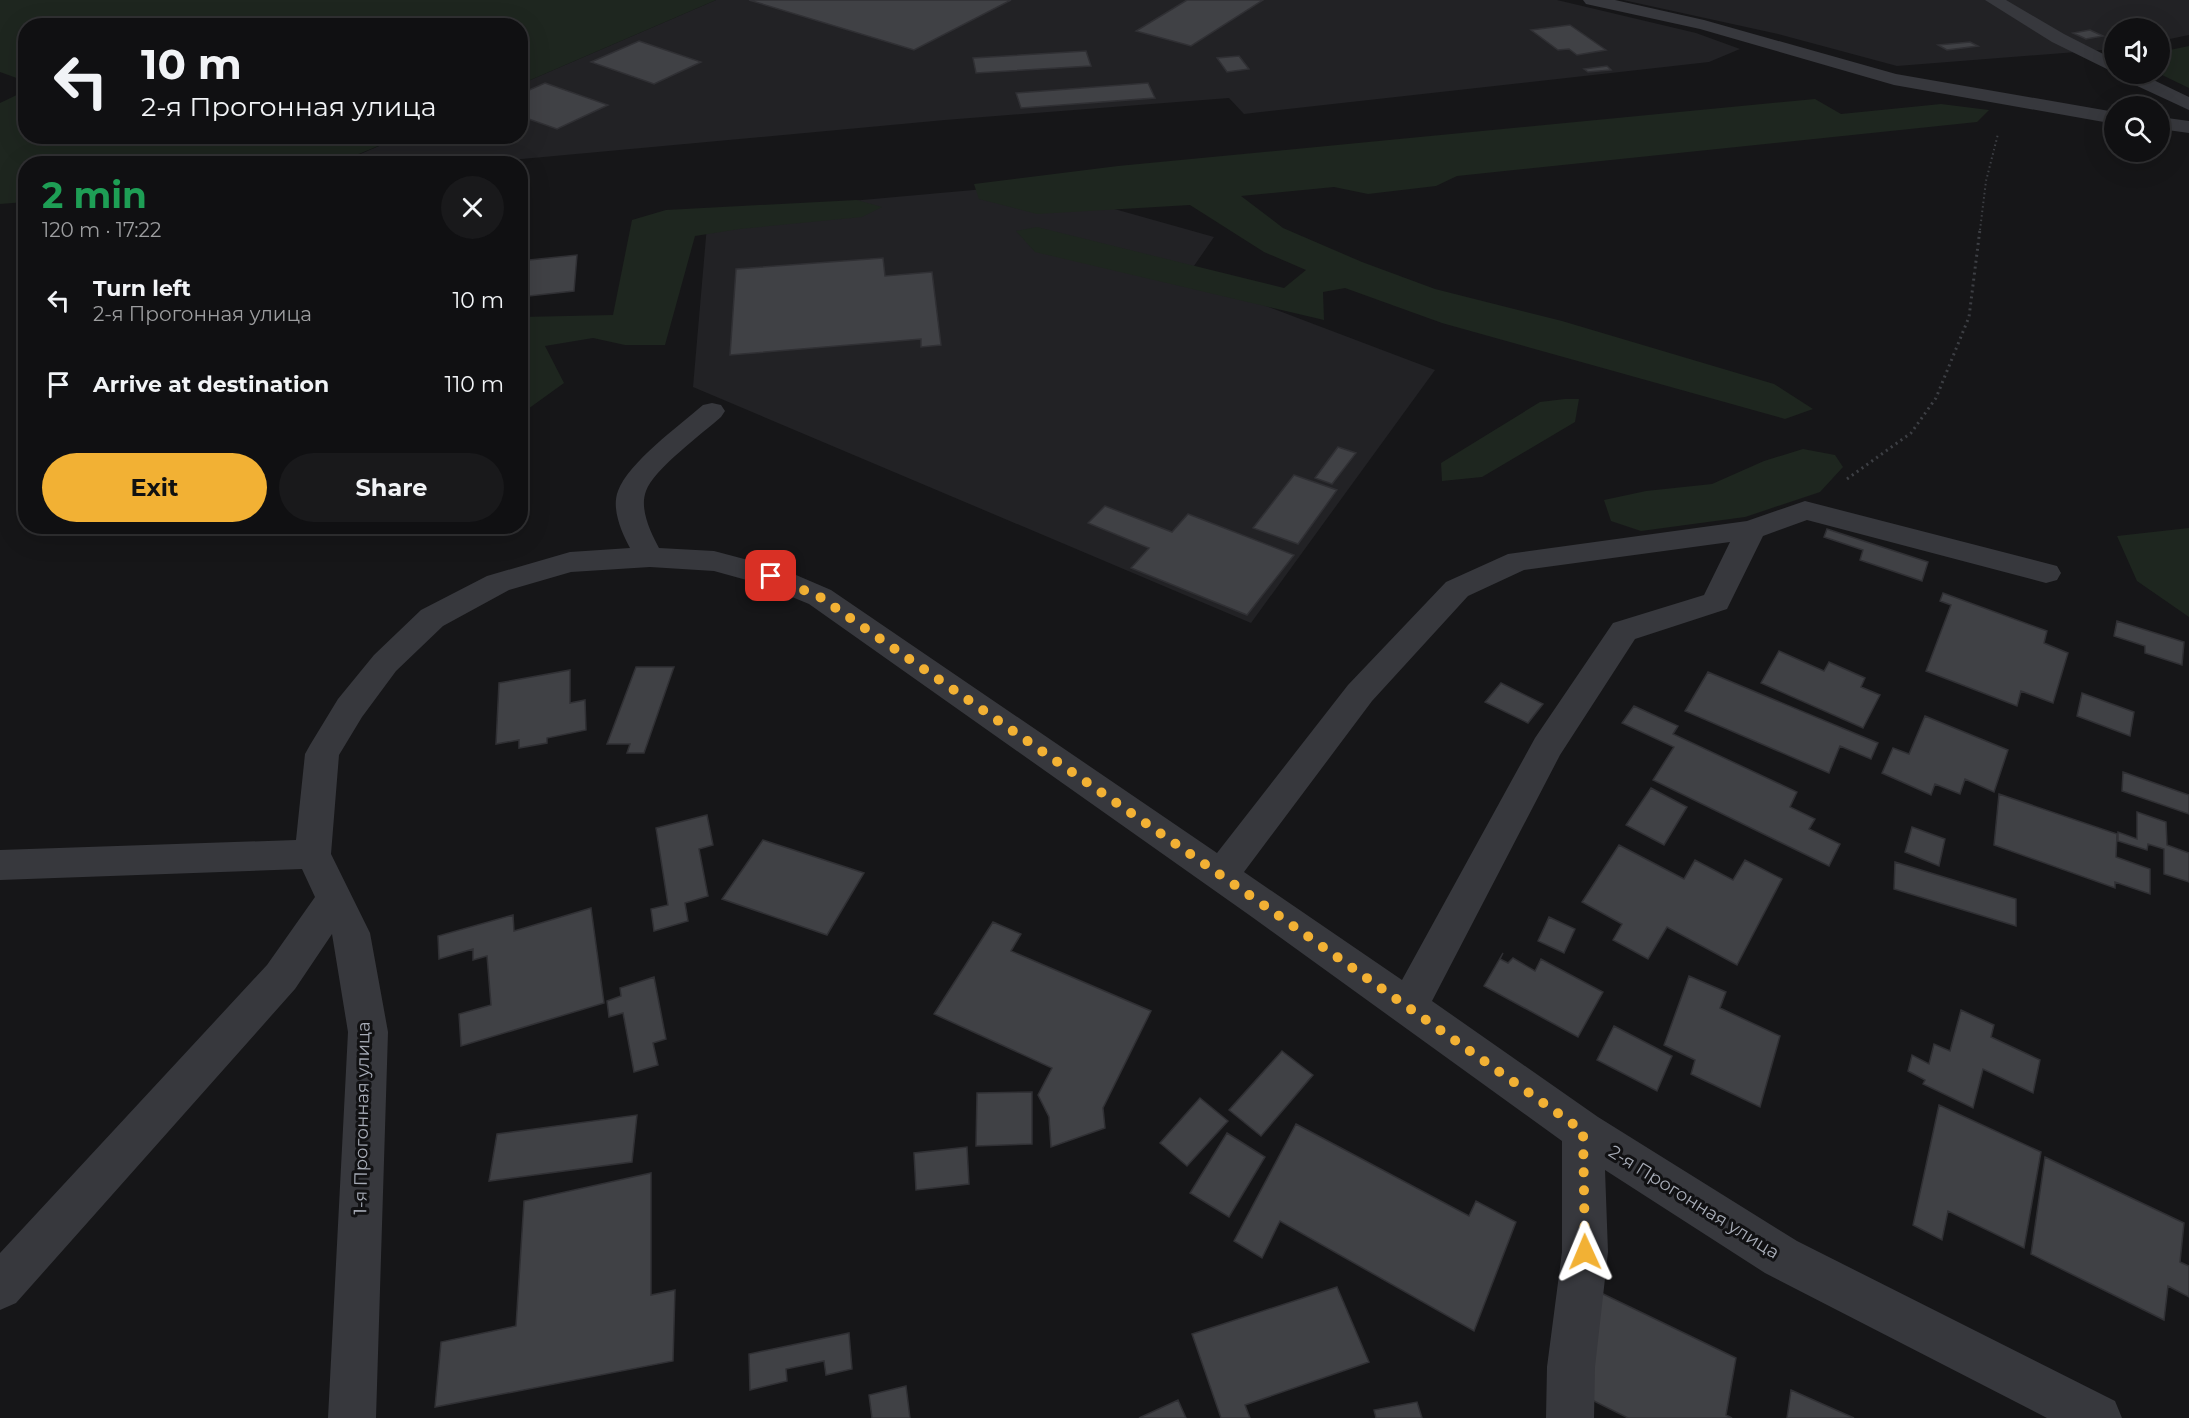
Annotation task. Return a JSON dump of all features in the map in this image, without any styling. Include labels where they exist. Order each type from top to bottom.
[{"type":"street","points":[[1592,0],[1704,26],[1894,79],[2104,115]]},
{"type":"street","points":[[1994,0],[2058,38],[2104,61]]},
{"type":"street","points":[[2148,84],[2189,104]]},
{"type":"street","points":[[2170,124],[2189,127]]},
{"type":"street","points":[[650,557],[632,525],[631,492],[647,468],[712,411]]},
{"type":"street","points":[[1221,875],[1360,693],[1457,589],[1518,561],[1751,530],[1805,510],[2046,573]]},
{"type":"street","points":[[1408,1007],[1546,747],[1624,632],[1716,602],[1751,530]]},
{"type":"street","name":"2-я Прогонная улица","points":[[498,583],[570,562],[650,557],[714,561],[771,576],[820,597],[1221,875],[1583,1131],[1781,1257],[2098,1418]]},
{"type":"street","name":"1-я Прогонная улица","points":[[352,1418],[368,1032],[351,933],[313,854],[322,754],[350,708],[385,663],[432,618],[498,583]]},
{"type":"street","points":[[0,865],[313,854]]},
{"type":"street","points":[[0,1287],[281,977],[334,900]]},
{"type":"street","points":[[1570,1418],[1571,1367],[1585,1252],[1583,1131]]},
{"type":"path","points":[[1805,510],[1911,433],[1936,398],[1969,316],[1986,181],[2007,98]]},
{"type":"shaded area","points":[[0,0],[716,0],[528,81],[528,18],[18,18],[18,78],[0,72]]},
{"type":"shaded area","points":[[716,0],[1557,0],[1696,33],[1740,49],[1709,62],[1244,114],[1229,98],[945,120],[528,158],[528,156],[356,156],[384,144],[528,144],[528,81]]},
{"type":"shaded area","points":[[1623,0],[2189,0],[2189,35],[2170,39],[2170,18],[2104,18],[2104,50],[1897,66],[1778,34]]},
{"type":"shaded area","points":[[2189,46],[2189,88],[2170,79],[2170,50]]},
{"type":"shaded area","points":[[18,94],[18,144],[383,144],[354,156],[18,156],[18,203],[0,204],[0,103]]},
{"type":"shaded area","points":[[1815,99],[1841,114],[1941,104],[1989,110],[1977,122],[1457,176],[1436,186],[1368,194],[1334,187],[1241,196],[1283,228],[1362,262],[1435,289],[1562,321],[1774,384],[1813,409],[1785,419],[1442,323],[1345,288],[1323,292],[1324,320],[1035,252],[1016,231],[1037,227],[1284,288],[1306,270],[1264,252],[1190,205],[1037,214],[979,199],[974,184],[1118,166]]},
{"type":"shaded area","points":[[1029,185],[1214,237],[1187,276],[1435,370],[1251,623],[693,387],[708,214]]},
{"type":"shaded area","points":[[857,200],[882,207],[862,217],[740,229],[695,236],[665,345],[625,345],[593,338],[545,346],[564,383],[528,409],[528,317],[613,315],[632,220],[666,210]]},
{"type":"shaded area","points":[[1579,399],[1575,422],[1482,477],[1442,481],[1441,463],[1540,402]]},
{"type":"shaded area","points":[[1803,449],[1835,455],[1843,467],[1820,492],[1745,517],[1641,531],[1611,521],[1604,500],[1646,491],[1712,484],[1764,461]]},
{"type":"shaded area","points":[[2189,528],[2189,617],[2137,581],[2117,536]]},
{"type":"building","points":[[749,0],[1011,0],[914,50]]},
{"type":"building","points":[[1187,0],[1263,0],[1191,46],[1136,31]]},
{"type":"building","points":[[1570,25],[1606,50],[1577,55],[1569,49],[1558,50],[1531,30]]},
{"type":"building","points":[[2090,30],[2103,36],[2086,39],[2073,33]]},
{"type":"building","points":[[639,41],[701,62],[654,84],[591,62]]},
{"type":"building","points":[[1970,42],[1978,46],[1947,50],[1938,45]]},
{"type":"building","points":[[1086,51],[1091,66],[976,73],[973,58]]},
{"type":"building","points":[[1239,56],[1249,69],[1227,72],[1217,58]]},
{"type":"building","points":[[1607,66],[1611,70],[1588,72],[1584,69]]},
{"type":"building","points":[[545,83],[608,105],[557,129],[528,119],[528,90]]},
{"type":"building","points":[[1148,83],[1155,98],[1021,108],[1016,93]]},
{"type":"building","points":[[577,255],[574,291],[528,296],[528,260]]},
{"type":"building","points":[[883,258],[885,276],[932,272],[941,345],[921,347],[921,339],[730,355],[736,269]]},
{"type":"building","points":[[1338,447],[1356,453],[1332,484],[1315,478]]},
{"type":"building","points":[[1294,475],[1337,490],[1298,544],[1253,528]]},
{"type":"building","points":[[1105,506],[1172,532],[1188,514],[1294,555],[1247,615],[1131,568],[1149,548],[1088,523]]},
{"type":"building","points":[[1827,529],[1928,562],[1922,581],[1860,560],[1863,550],[1824,537]]},
{"type":"building","points":[[1943,593],[2047,631],[2044,643],[2068,653],[2053,703],[2021,691],[2017,706],[1926,671],[1951,605],[1940,601]]},
{"type":"building","points":[[2117,621],[2184,642],[2182,665],[2145,653],[2145,646],[2114,636]]},
{"type":"building","points":[[1779,651],[1824,671],[1829,662],[1865,678],[1861,687],[1880,695],[1863,728],[1761,683]]},
{"type":"building","points":[[636,667],[674,667],[644,753],[627,753],[630,744],[607,744]]},
{"type":"building","points":[[570,670],[570,703],[585,700],[586,730],[547,738],[547,743],[519,748],[519,740],[496,744],[499,683]]},
{"type":"building","points":[[1708,672],[1878,743],[1871,759],[1840,746],[1829,773],[1685,711]]},
{"type":"building","points":[[1501,683],[1543,704],[1528,723],[1485,702]]},
{"type":"building","points":[[2082,693],[2134,712],[2130,736],[2077,716]]},
{"type":"building","points":[[1634,706],[1678,726],[1673,734],[1797,792],[1790,807],[1815,819],[1809,829],[1840,844],[1829,866],[1653,780],[1674,747],[1622,723]]},
{"type":"building","points":[[1925,716],[2008,750],[1994,792],[1965,779],[1960,794],[1935,784],[1931,795],[1882,773],[1893,748],[1909,754]]},
{"type":"building","points":[[2123,772],[2189,795],[2189,814],[2122,791]]},
{"type":"building","points":[[1651,788],[1687,807],[1664,845],[1626,825]]},
{"type":"building","points":[[1999,794],[2117,834],[2116,857],[2150,869],[2150,894],[2115,882],[2115,888],[1994,845]]},
{"type":"building","points":[[2137,812],[2166,822],[2167,845],[2189,853],[2189,882],[2164,874],[2164,849],[2148,844],[2147,850],[2118,841],[2118,832],[2137,839]]},
{"type":"building","points":[[707,815],[713,845],[699,849],[708,896],[685,903],[688,921],[654,931],[651,909],[668,905],[656,828]]},
{"type":"building","points":[[1912,827],[1945,839],[1939,866],[1905,852]]},
{"type":"building","points":[[763,840],[864,873],[827,935],[722,899]]},
{"type":"building","points":[[1619,845],[1684,879],[1695,860],[1733,880],[1745,860],[1782,879],[1737,965],[1667,927],[1648,959],[1613,940],[1622,924],[1582,902]]},
{"type":"building","points":[[1895,862],[2016,899],[2016,926],[1894,889]]},
{"type":"building","points":[[591,908],[604,1003],[461,1046],[459,1014],[491,1005],[487,956],[473,960],[473,949],[439,959],[438,936],[513,915],[514,931]]},
{"type":"building","points":[[1549,917],[1575,929],[1564,953],[1538,941]]},
{"type":"building","points":[[993,922],[1021,934],[1011,951],[1151,1011],[1103,1108],[1105,1128],[1051,1147],[1049,1117],[1038,1095],[1052,1068],[934,1014]]},
{"type":"building","points":[[1503,953],[1500,959],[1508,963],[1513,958],[1535,971],[1541,959],[1603,992],[1578,1037],[1484,986]]},
{"type":"building","points":[[1689,976],[1726,992],[1720,1008],[1780,1036],[1760,1107],[1691,1074],[1695,1060],[1664,1045]]},
{"type":"building","points":[[654,977],[666,1039],[653,1043],[658,1065],[634,1072],[623,1013],[609,1017],[607,1001],[621,996],[620,988]]},
{"type":"building","points":[[1961,1010],[1994,1025],[1991,1037],[2040,1060],[2033,1093],[1983,1069],[1973,1108],[1923,1084],[1925,1080],[1908,1071],[1912,1055],[1929,1064],[1934,1044],[1950,1051]]},
{"type":"building","points":[[1614,1026],[1672,1056],[1657,1091],[1597,1060]]},
{"type":"building","points":[[1282,1051],[1313,1075],[1261,1136],[1229,1110]]},
{"type":"building","points":[[1032,1092],[1032,1144],[976,1146],[977,1093]]},
{"type":"building","points":[[1200,1098],[1228,1121],[1187,1166],[1160,1143]]},
{"type":"building","points":[[1939,1105],[2041,1152],[2024,1248],[1948,1211],[1942,1240],[1913,1225]]},
{"type":"building","points":[[637,1115],[632,1162],[489,1181],[497,1134]]},
{"type":"building","points":[[1296,1124],[1469,1216],[1476,1201],[1516,1222],[1474,1331],[1280,1221],[1262,1258],[1234,1241]]},
{"type":"building","points":[[1227,1133],[1265,1157],[1229,1217],[1190,1193]]},
{"type":"building","points":[[967,1147],[969,1184],[916,1190],[914,1153]]},
{"type":"building","points":[[2045,1157],[2184,1223],[2180,1262],[2189,1266],[2189,1297],[2168,1286],[2164,1320],[2031,1254]]},
{"type":"building","points":[[651,1173],[651,1295],[675,1290],[673,1361],[435,1407],[441,1342],[516,1326],[524,1201]]},
{"type":"building","points":[[1337,1287],[1369,1362],[1245,1405],[1250,1418],[1221,1418],[1192,1334]]},
{"type":"building","points":[[1599,1292],[1736,1358],[1726,1415],[1732,1418],[1628,1418],[1574,1391]]},
{"type":"building","points":[[849,1333],[852,1369],[826,1375],[824,1361],[786,1369],[787,1381],[750,1390],[749,1354]]},
{"type":"building","points":[[906,1386],[910,1418],[872,1418],[869,1395]]},
{"type":"building","points":[[1791,1390],[1854,1418],[1787,1418]]},
{"type":"building","points":[[1178,1400],[1186,1418],[1139,1418]]},
{"type":"building","points":[[1417,1402],[1422,1418],[1376,1418],[1374,1410]]},
{"type":"route","points":[[771,576],[820,597],[1265,906],[1583,1131],[1585,1252]]}]
